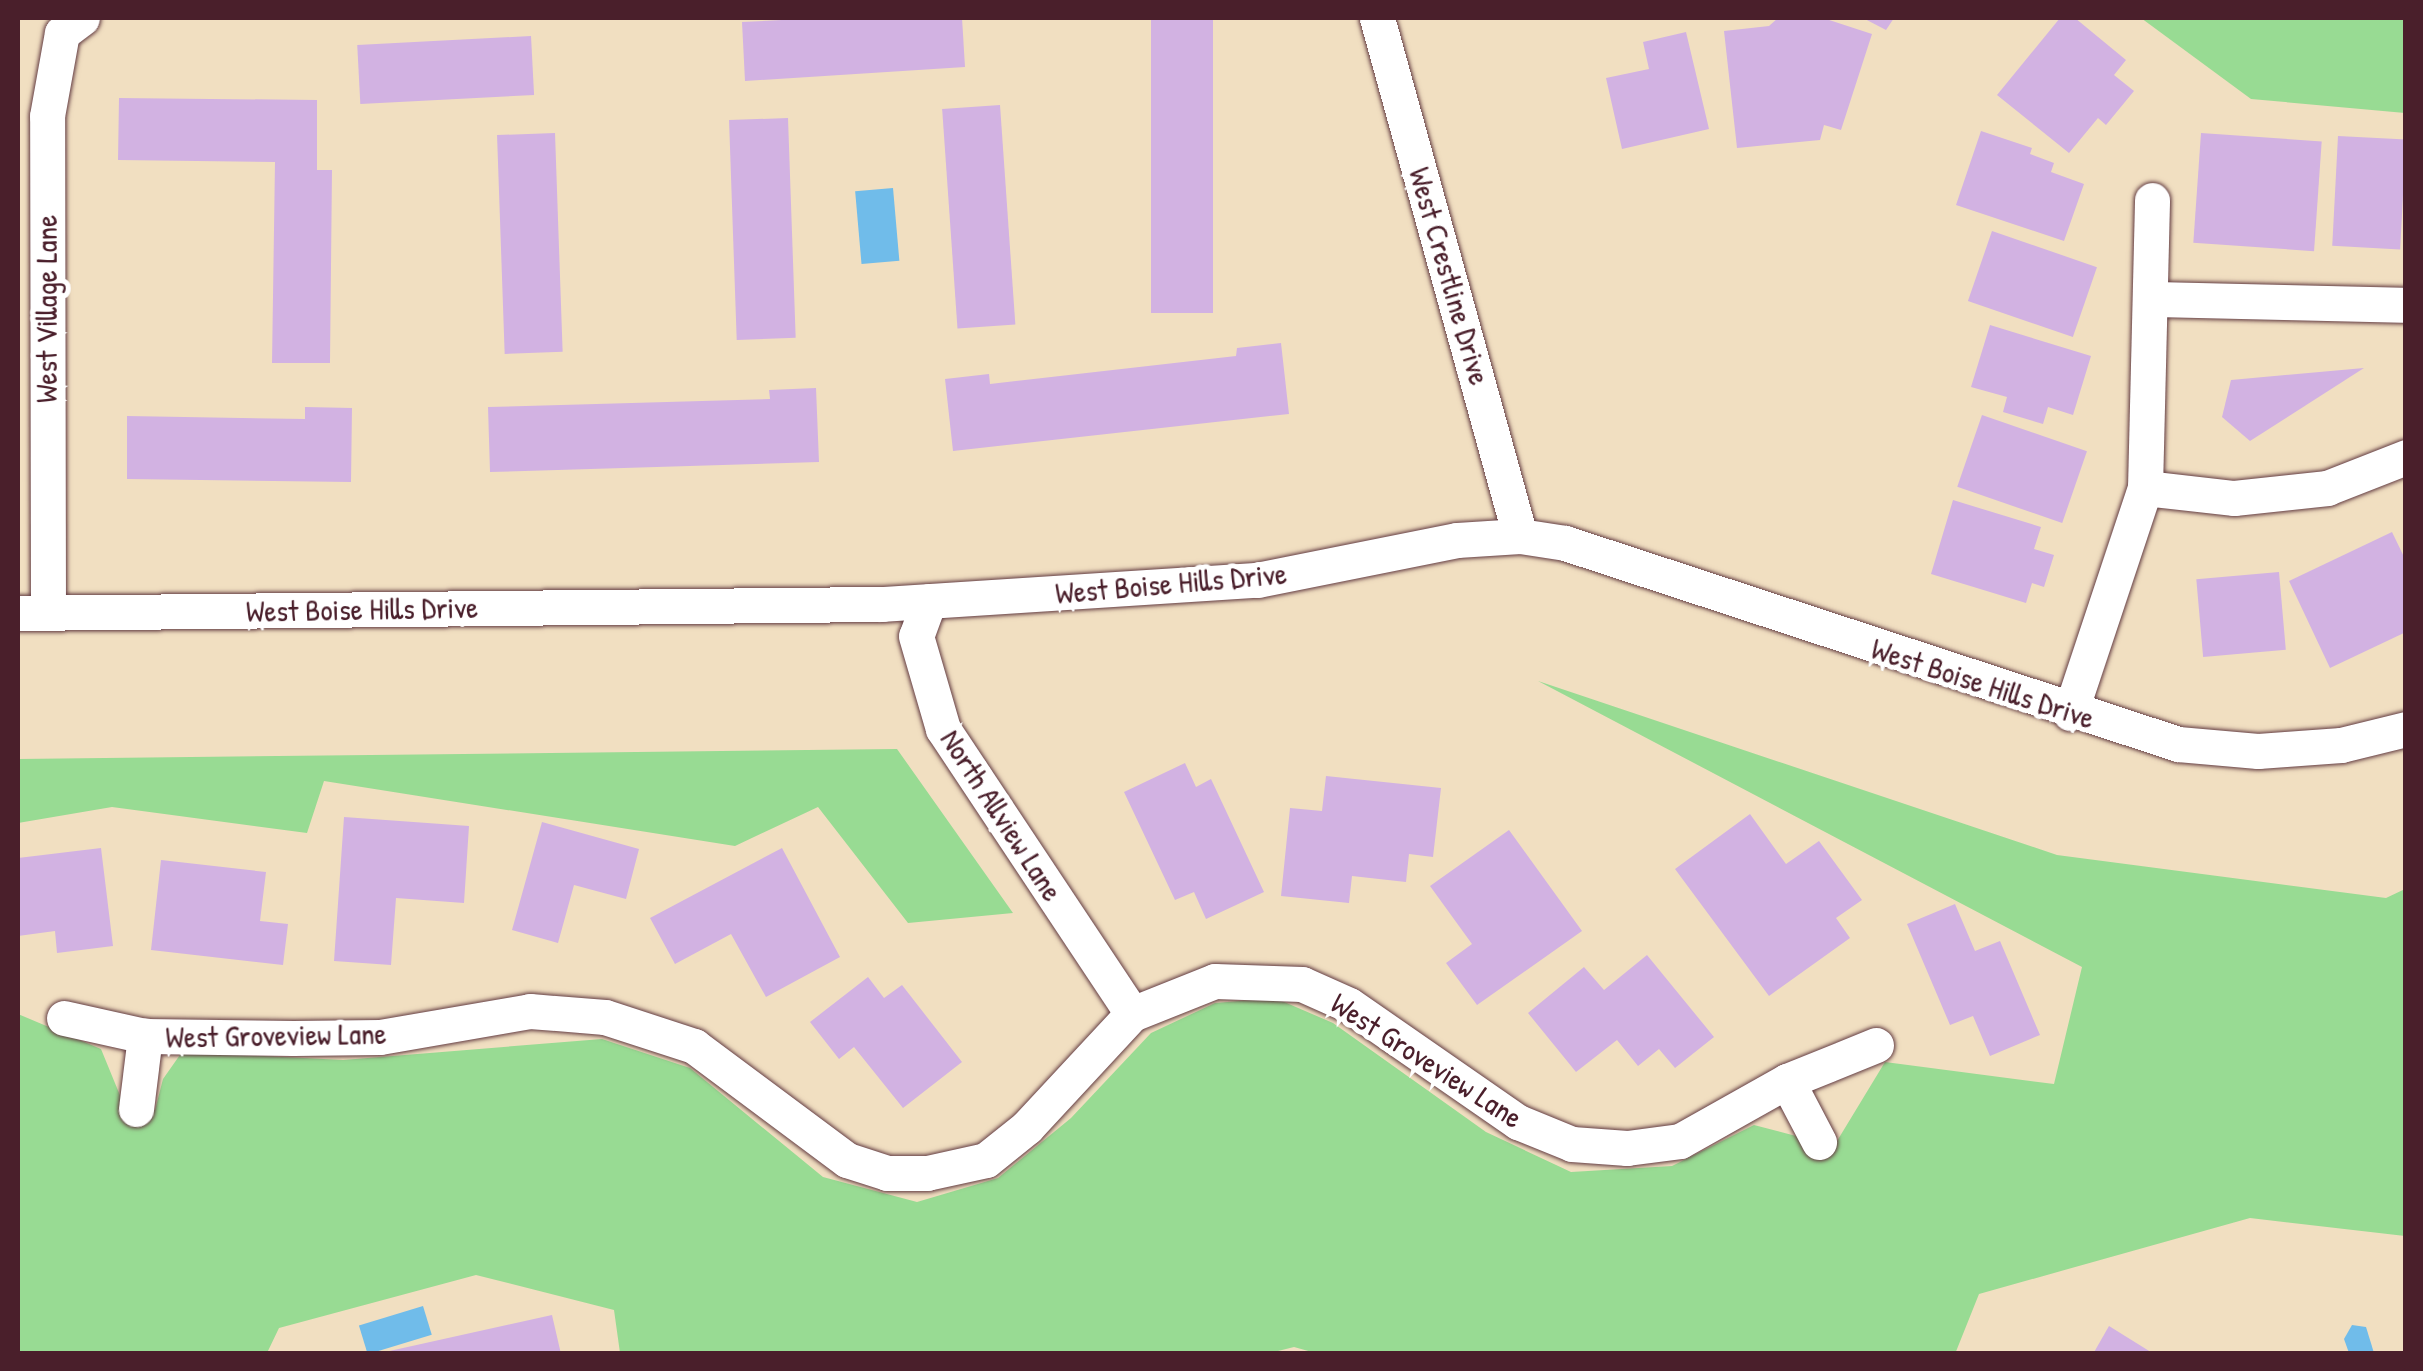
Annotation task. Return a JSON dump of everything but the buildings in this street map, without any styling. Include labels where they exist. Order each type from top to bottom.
[{"type":"street","name":"West Village Lane","points":[[33,612],[46,116],[62,33],[82,18]]},
{"type":"street","name":"West Crestline Drive","points":[[1378,18],[1520,536]]},
{"type":"street","points":[[2070,713],[2145,488],[2152,200]]},
{"type":"street","points":[[2150,299],[2406,305]]},
{"type":"street","points":[[2145,488],[2234,498],[2327,488],[2406,457]]},
{"type":"street","name":"West Boise Hills Drive","points":[[33,612],[928,602],[1257,580],[1457,540],[1520,536],[1565,544],[2070,713],[2178,744],[2258,752],[2342,745],[2406,729]]},
{"type":"street","name":"North Allview Lane","points":[[928,602],[916,636],[943,728],[1132,1014]]},
{"type":"street","name":"West Groveview Lane","points":[[64,1018],[145,1036],[380,1037],[530,1011],[605,1017],[694,1046],[848,1160],[888,1173],[927,1173],[986,1160],[1027,1127],[1132,1014],[1214,981],[1302,984],[1349,1005],[1518,1122],[1572,1144],[1627,1148],[1680,1142],[1788,1081],[1876,1045]]},
{"type":"street","name":"West Groveview Lane","points":[[136,1109],[145,1036]]},
{"type":"street","points":[[1788,1081],[1819,1142]]},
{"type":"green space","points":[[2141,18],[2405,18],[2405,113],[2251,99]]},
{"type":"green space","points":[[1538,681],[2057,855],[2386,898],[2405,889],[2405,1236],[2250,1218],[1979,1294],[1955,1354],[1319,1354],[1294,1347],[1266,1354],[620,1353],[614,1310],[476,1275],[279,1328],[267,1353],[18,1353],[18,1014],[101,1049],[126,1110],[155,1110],[163,1079],[182,1052],[343,1060],[602,1039],[690,1068],[823,1177],[917,1202],[998,1178],[1071,1118],[1151,1033],[1215,1003],[1275,998],[1333,1023],[1486,1132],[1571,1172],[1672,1166],[1754,1125],[1834,1146],[1885,1062],[2054,1084],[2082,967]]},
{"type":"green space","points":[[897,749],[1013,913],[908,923],[818,807],[735,846],[324,781],[307,833],[112,807],[18,823],[18,759]]},
{"type":"water","points":[[893,188],[899,261],[862,264],[855,191]]},
{"type":"water","points":[[423,1306],[432,1335],[368,1354],[359,1326]]},
{"type":"water","points":[[2352,1325],[2366,1327],[2374,1353],[2349,1353],[2344,1339]]}]
